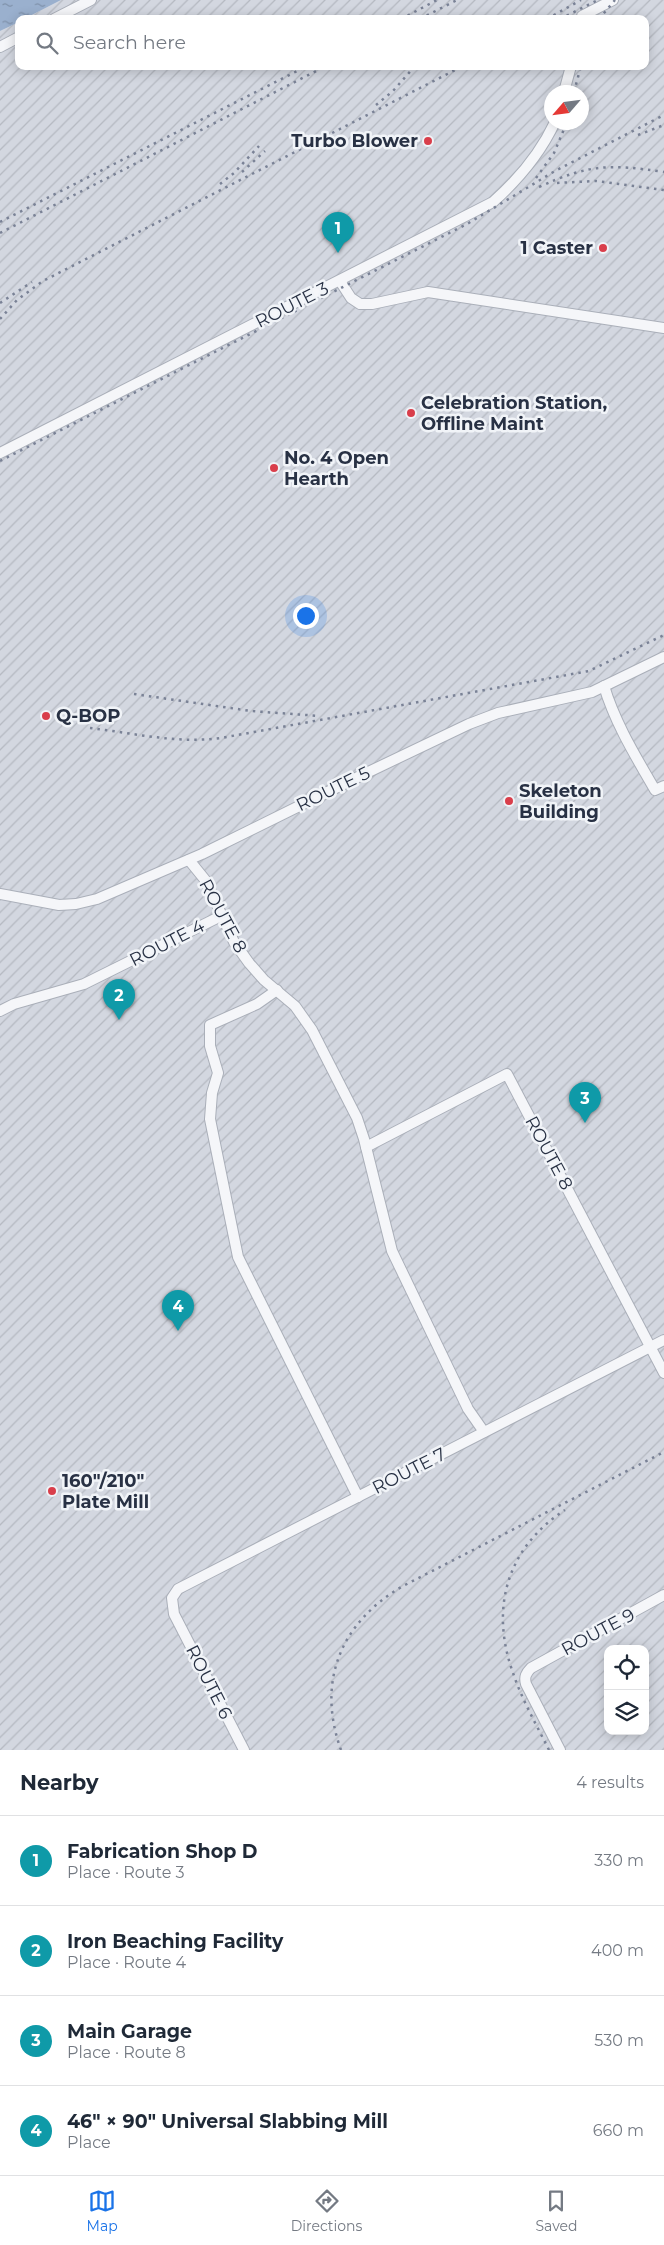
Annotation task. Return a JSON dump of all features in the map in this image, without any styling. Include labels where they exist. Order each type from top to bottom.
[{"type":"street","points":[[62,15],[91,0]]},
{"type":"street","points":[[586,15],[613,0]]},
{"type":"street","points":[[0,47],[15,39]]},
{"type":"street","points":[[566,85],[570,70]]},
{"type":"street","name":"ROUTE 3","points":[[0,453],[493,202],[514,184],[544,144],[550,130]]},
{"type":"street","points":[[340,281],[351,298],[360,304],[372,304],[428,292],[664,328]]},
{"type":"street","name":"ROUTE 5","points":[[0,894],[59,905],[76,904],[119,890],[189,860],[469,724],[498,713],[592,692],[664,657]]},
{"type":"street","points":[[604,686],[608,701],[655,790],[664,786]]},
{"type":"street","name":"ROUTE 8","points":[[189,860],[206,882],[234,942],[249,963],[264,980],[295,1006],[312,1030],[357,1118],[392,1251],[468,1408],[484,1432]]},
{"type":"street","name":"ROUTE 4","points":[[0,1011],[14,1004],[84,984],[221,916]]},
{"type":"street","points":[[278,990],[257,1004],[210,1025],[210,1046],[218,1073],[212,1093],[210,1119],[238,1257],[358,1497]]},
{"type":"street","name":"ROUTE 8","points":[[366,1148],[507,1074],[664,1373]]},
{"type":"street","name":"ROUTE 7","points":[[174,1614],[172,1598],[178,1589],[664,1340]]},
{"type":"street","name":"ROUTE 9","points":[[560,1750],[526,1684],[525,1676],[531,1668],[664,1595]]},
{"type":"street","name":"ROUTE 6","points":[[174,1614],[244,1750]]},
{"type":"shaded area","points":[[61,0],[664,0],[664,1750],[0,1750],[0,31],[15,24],[15,70],[649,70],[649,15],[32,15]]},
{"type":"water","points":[[0,0],[61,0],[32,15],[15,15],[15,24],[0,31]]},
{"type":"railway","points":[[409,15],[437,0]]},
{"type":"railway","points":[[428,15],[457,0]]},
{"type":"railway","points":[[554,15],[581,0]]},
{"type":"railway","points":[[568,15],[598,0]]},
{"type":"railway","points":[[602,15],[615,0]]},
{"type":"railway","points":[[0,222],[299,70]]},
{"type":"railway","points":[[0,233],[318,70]]},
{"type":"railway","points":[[376,105],[393,91],[411,70]]},
{"type":"railway","points":[[0,319],[17,300],[43,281],[455,70]]},
{"type":"railway","points":[[576,85],[580,70]]},
{"type":"railway","points":[[0,461],[467,224],[555,171],[664,115]]},
{"type":"railway","points":[[638,135],[664,125]]},
{"type":"railway","points":[[536,178],[554,153],[564,130]]},
{"type":"railway","points":[[220,184],[234,173],[259,146]]},
{"type":"railway","points":[[242,172],[265,151]]},
{"type":"railway","points":[[539,187],[572,174],[600,168],[614,167],[664,172]]},
{"type":"railway","points":[[557,183],[596,181],[664,190]]},
{"type":"railway","points":[[0,303],[32,282]]},
{"type":"railway","points":[[90,728],[172,739],[221,738],[589,671],[664,635]]},
{"type":"railway","points":[[134,694],[251,711],[320,716]]},
{"type":"railway","points":[[341,1750],[334,1725],[331,1700],[333,1677],[339,1656],[350,1636],[364,1617],[403,1586],[664,1452]]},
{"type":"railway","points":[[549,1750],[524,1701],[512,1670],[503,1623],[504,1601],[509,1580],[517,1560],[545,1525],[565,1510]]},
{"type":"place","name":"Turbo Blower","points":[[428,141]]},
{"type":"place","name":"1 Caster","points":[[603,248]]},
{"type":"place","name":"Fabrication Shop D","points":[[338,253]]},
{"type":"place","name":"Celebration Station, Offline Maint","points":[[411,413]]},
{"type":"place","name":"No. 4 Open Hearth","points":[[274,468]]},
{"type":"place","name":"Q-BOP","points":[[46,716]]},
{"type":"place","name":"Skeleton Building","points":[[509,801]]},
{"type":"place","name":"Iron Beaching Facility","points":[[119,1020]]},
{"type":"place","name":"Main Garage","points":[[585,1123]]},
{"type":"place","name":"46\" × 90\" Universal Slabbing Mill","points":[[178,1331]]},
{"type":"place","name":"160\"/210\" Plate Mill","points":[[52,1491]]}]
